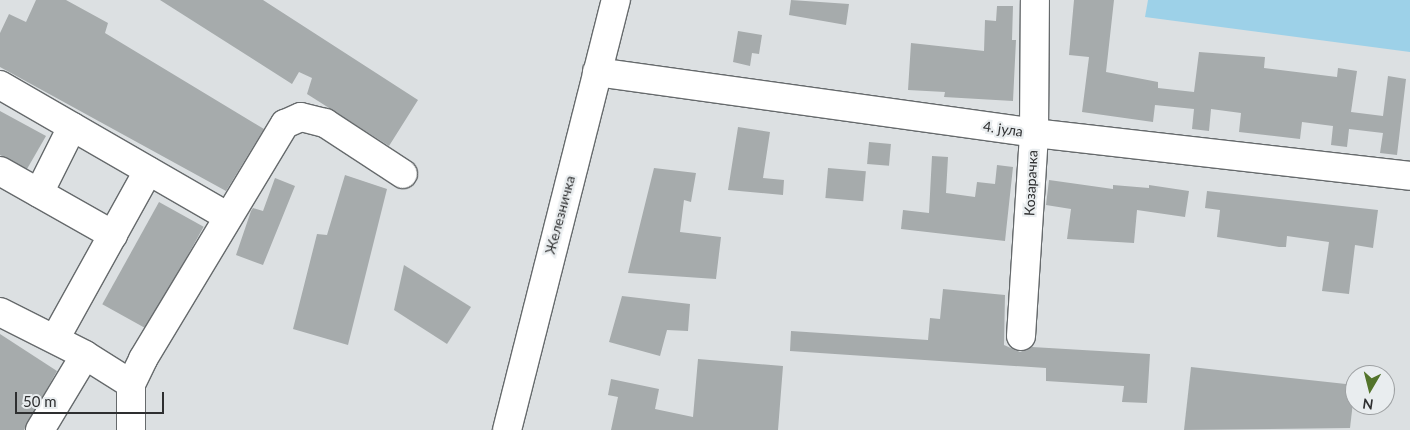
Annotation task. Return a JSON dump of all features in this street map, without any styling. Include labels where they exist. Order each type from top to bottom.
[{"type":"street","name":"Железничка","points":[[507,430],[616,0]]},
{"type":"street","name":"Козарачка","points":[[1021,336],[1034,133],[1036,0]]},
{"type":"street","name":"4. јула","points":[[597,72],[1034,133],[1410,176]]},
{"type":"street","points":[[0,85],[227,216]]},
{"type":"street","points":[[131,430],[131,384],[227,216],[285,124],[301,117],[325,123],[403,174]]},
{"type":"street","points":[[39,193],[72,127]]},
{"type":"street","points":[[0,171],[113,235]]},
{"type":"street","points":[[55,339],[148,171]]},
{"type":"street","points":[[0,312],[55,339],[131,384]]},
{"type":"street","points":[[40,430],[84,355]]},
{"type":"shaded area","points":[[1148,0],[1410,0],[1410,52],[1145,17]]},
{"type":"building","points":[[36,0],[66,0],[108,23],[105,33],[264,129],[226,191],[0,67],[0,33],[9,14],[26,22]]},
{"type":"building","points":[[160,0],[263,0],[418,100],[389,146],[307,94],[312,78],[299,72],[292,84]]},
{"type":"building","points":[[791,0],[849,4],[846,25],[789,15]]},
{"type":"building","points":[[1074,0],[1114,0],[1106,72],[1158,82],[1158,88],[1194,92],[1199,52],[1265,57],[1264,68],[1337,77],[1338,68],[1357,71],[1351,112],[1383,116],[1388,76],[1406,79],[1397,155],[1380,153],[1383,133],[1349,129],[1347,147],[1331,145],[1333,126],[1302,122],[1300,139],[1239,132],[1241,113],[1211,109],[1209,131],[1192,129],[1194,109],[1155,105],[1153,122],[1082,112],[1089,57],[1069,55]]},
{"type":"building","points":[[997,6],[1013,6],[1012,40],[1016,40],[1013,101],[944,97],[945,92],[908,90],[911,43],[984,51],[985,20],[996,21]]},
{"type":"building","points":[[738,31],[762,35],[759,54],[752,53],[750,66],[733,62]]},
{"type":"building","points":[[0,111],[46,136],[27,169],[0,155]]},
{"type":"building","points":[[738,127],[770,132],[763,178],[784,180],[783,195],[728,190]]},
{"type":"building","points":[[869,142],[891,144],[889,166],[867,164]]},
{"type":"building","points":[[932,156],[948,157],[946,193],[975,197],[977,182],[995,184],[997,165],[1013,167],[1005,241],[901,229],[903,210],[929,213]]},
{"type":"building","points":[[654,168],[696,173],[691,202],[684,200],[680,232],[721,237],[716,279],[628,273]]},
{"type":"building","points":[[828,168],[866,171],[863,201],[825,198]]},
{"type":"building","points":[[345,175],[387,189],[348,345],[293,329],[317,234],[327,235]]},
{"type":"building","points":[[275,178],[295,186],[263,265],[236,255],[251,211],[253,208],[263,211]]},
{"type":"building","points":[[1049,180],[1113,189],[1113,185],[1149,188],[1149,185],[1189,191],[1185,217],[1137,210],[1134,243],[1067,239],[1071,209],[1046,205]]},
{"type":"building","points":[[1207,191],[1378,210],[1373,248],[1355,245],[1349,294],[1322,291],[1329,242],[1287,236],[1286,247],[1279,247],[1217,237],[1220,210],[1205,208]]},
{"type":"building","points":[[159,202],[204,227],[147,329],[102,304]]},
{"type":"building","points":[[404,265],[471,307],[447,344],[394,310]]},
{"type":"building","points":[[943,289],[1005,295],[1004,345],[1020,352],[1032,347],[1150,354],[1147,403],[1122,402],[1124,386],[1046,381],[1046,368],[790,351],[791,331],[928,340],[930,318],[940,319]]},
{"type":"building","points":[[622,296],[690,304],[688,331],[667,330],[660,356],[609,342]]},
{"type":"building","points":[[0,334],[57,371],[24,430],[0,430]]},
{"type":"building","points":[[698,359],[783,366],[778,430],[611,430],[618,397],[608,395],[611,379],[659,389],[655,409],[693,417]]},
{"type":"building","points":[[1191,367],[1345,384],[1345,415],[1352,415],[1350,428],[1184,430]]}]
